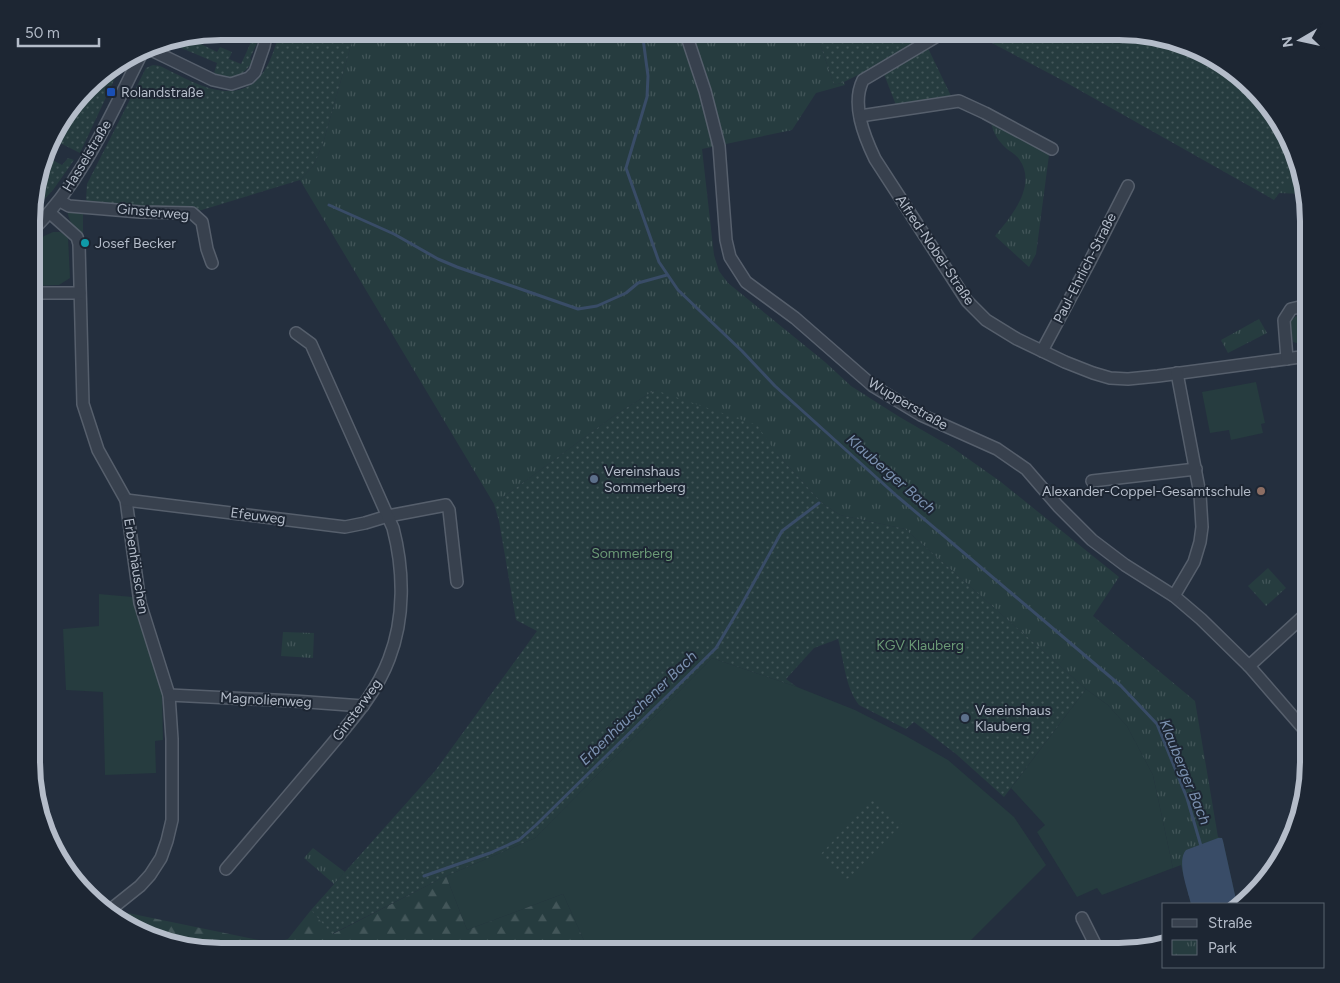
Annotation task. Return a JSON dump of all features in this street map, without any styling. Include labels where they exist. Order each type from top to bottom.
[{"type":"street","points":[[154,53],[213,80],[231,84],[249,78],[255,72],[265,40]]},
{"type":"street","name":"Wupperstraße","points":[[688,40],[705,91],[719,146],[726,240],[730,257],[740,276],[795,318],[872,386],[929,419],[997,449],[1026,469],[1058,506],[1092,540],[1125,565],[1174,596],[1201,619],[1249,666],[1300,725]]},
{"type":"street","name":"Alfred-Nobel-Straße","points":[[930,40],[863,80],[859,96],[860,116],[874,159],[967,302],[986,320],[1042,351],[1093,373],[1110,378],[1128,379],[1300,357]]},
{"type":"street","name":"Hasselstraße","points":[[40,223],[60,201],[85,164],[138,60]]},
{"type":"street","points":[[860,116],[959,101],[1052,148]]},
{"type":"street","name":"Paul-Ehrlich-Straße","points":[[1042,351],[1128,186]]},
{"type":"street","name":"Ginsterweg","points":[[60,201],[69,206],[140,212],[192,213],[202,222],[207,249],[212,263]]},
{"type":"street","name":"Erbenhäuschen","points":[[50,213],[77,237],[79,244],[83,404],[98,450],[126,500],[140,603],[169,695],[173,781],[171,830],[161,858],[140,886],[114,908]]},
{"type":"street","points":[[40,293],[80,293]]},
{"type":"street","points":[[1288,358],[1284,320],[1291,309],[1300,307]]},
{"type":"street","name":"Ginsterweg","points":[[226,870],[362,706],[384,671],[392,651],[398,622],[399,559],[388,516],[311,344],[296,333]]},
{"type":"street","points":[[1174,596],[1190,571],[1200,542],[1202,511],[1178,373]]},
{"type":"street","points":[[1092,482],[1196,469]]},
{"type":"street","name":"Efeuweg","points":[[126,500],[336,527],[365,524],[388,516]]},
{"type":"street","points":[[388,516],[446,505],[449,510],[457,582]]},
{"type":"street","points":[[1249,666],[1300,619]]},
{"type":"street","name":"Magnolienweg","points":[[169,695],[362,706]]},
{"type":"street","points":[[1082,918],[1095,943]]},
{"type":"green space","points":[[252,40],[258,41],[250,58],[253,62],[240,75],[226,77],[214,73],[217,63],[176,46],[202,41],[201,44],[217,52],[220,47],[232,52],[229,59],[241,64]]},
{"type":"green space","points":[[277,40],[352,40],[324,140],[314,165],[300,180],[192,213],[90,207],[86,199],[87,184],[146,68],[153,65],[160,66],[198,84],[225,91],[238,90],[251,85],[265,70]]},
{"type":"green space","points":[[352,40],[819,40],[834,85],[844,82],[845,85],[816,93],[792,130],[702,149],[714,255],[719,271],[728,283],[825,362],[851,386],[953,448],[1001,482],[1119,577],[1093,616],[1195,701],[1218,837],[1222,838],[1223,841],[1236,900],[1232,903],[1191,903],[1181,865],[1173,868],[1153,775],[1127,726],[1108,705],[1086,689],[905,529],[840,515],[822,503],[777,454],[655,390],[615,415],[494,504],[300,180],[314,165],[324,140]]},
{"type":"green space","points":[[819,40],[937,40],[927,46],[952,98],[896,105],[880,64],[834,85]]},
{"type":"green space","points":[[986,40],[1131,40],[1155,43],[1189,54],[1220,70],[1247,93],[1263,111],[1276,130],[1294,174],[1274,200],[1058,78]]},
{"type":"green space","points":[[118,71],[80,153],[58,142],[64,130],[93,93]]},
{"type":"green space","points":[[991,123],[1045,149],[1049,155],[1036,254],[1029,267],[995,236],[1015,210],[1024,190],[1026,179],[1019,159],[999,140]]},
{"type":"green space","points":[[68,158],[74,160],[53,190],[41,203],[43,185],[51,159],[62,165]]},
{"type":"green space","points":[[1294,173],[1298,194],[1278,193]]},
{"type":"green space","points":[[67,209],[83,210],[83,235],[72,224]]},
{"type":"green space","points":[[53,232],[60,232],[68,237],[70,278],[59,285],[40,286],[40,241],[44,236]]},
{"type":"green space","points":[[1299,314],[1300,344],[1293,342],[1290,321]]},
{"type":"green space","points":[[1259,319],[1267,333],[1228,353],[1221,340]]},
{"type":"green space","points":[[1256,382],[1265,423],[1261,424],[1263,433],[1231,440],[1229,430],[1210,433],[1202,392]]},
{"type":"green space","name":"Sommerberg","points":[[655,390],[757,425],[777,454],[822,503],[840,515],[905,529],[1086,689],[1004,797],[956,754],[914,722],[906,729],[859,705],[848,682],[838,639],[814,648],[786,679],[797,687],[712,658],[535,838],[446,876],[332,934],[311,910],[435,771],[537,631],[516,620],[499,521],[494,504],[615,415]]},
{"type":"green space","points":[[1268,568],[1286,588],[1266,606],[1248,586]]},
{"type":"green space","points":[[99,594],[133,597],[162,690],[163,740],[155,741],[156,773],[105,775],[103,692],[66,690],[63,629],[99,626]]},
{"type":"green space","points":[[283,632],[314,633],[313,658],[281,656]]},
{"type":"green space","points":[[712,658],[797,687],[855,710],[948,760],[1014,817],[1046,865],[968,943],[585,943],[563,894],[467,930],[446,876],[535,838]]},
{"type":"green space","points":[[1086,689],[1108,705],[1127,726],[1153,775],[1173,868],[1102,895],[1097,888],[1077,897],[1037,832],[1045,825],[1011,788]]},
{"type":"green space","points":[[872,800],[902,824],[844,881],[819,856]]},
{"type":"green space","points":[[313,848],[345,872],[334,884],[304,858]]},
{"type":"green space","points":[[446,876],[467,930],[563,894],[585,943],[273,943],[288,939],[311,910],[333,934]]},
{"type":"green space","points":[[128,913],[273,943],[209,943],[185,940],[151,929],[122,914]]},
{"type":"water","points":[[1222,838],[1236,900],[1232,903],[1191,903],[1182,868],[1183,855],[1186,850]]},
{"type":"waterway","name":"Klauberger Bach","points":[[643,40],[648,76],[647,97],[626,168],[659,262],[678,290],[742,351],[775,386],[898,497],[1121,686],[1157,724],[1187,798],[1201,846]]},
{"type":"waterway","points":[[329,205],[394,234],[438,259],[457,267],[578,309],[597,306],[626,293],[638,283],[667,275]]},
{"type":"waterway","name":"Erbenhäuschener Bach","points":[[424,876],[490,853],[519,840],[536,825],[716,648],[782,531],[819,503]]},
{"type":"place","name":"Rolandstraße","points":[[111,92]]},
{"type":"place","name":"Josef Becker","points":[[85,243]]},
{"type":"place","name":"Vereinshaus Sommerberg","points":[[594,479]]},
{"type":"place","name":"Alexander-Coppel-Gesamtschule","points":[[1261,491]]},
{"type":"place","name":"Vereinshaus Klauberg","points":[[965,718]]},
{"type":"park label","name":"KGV Klauberg","points":[[920,645]]}]
